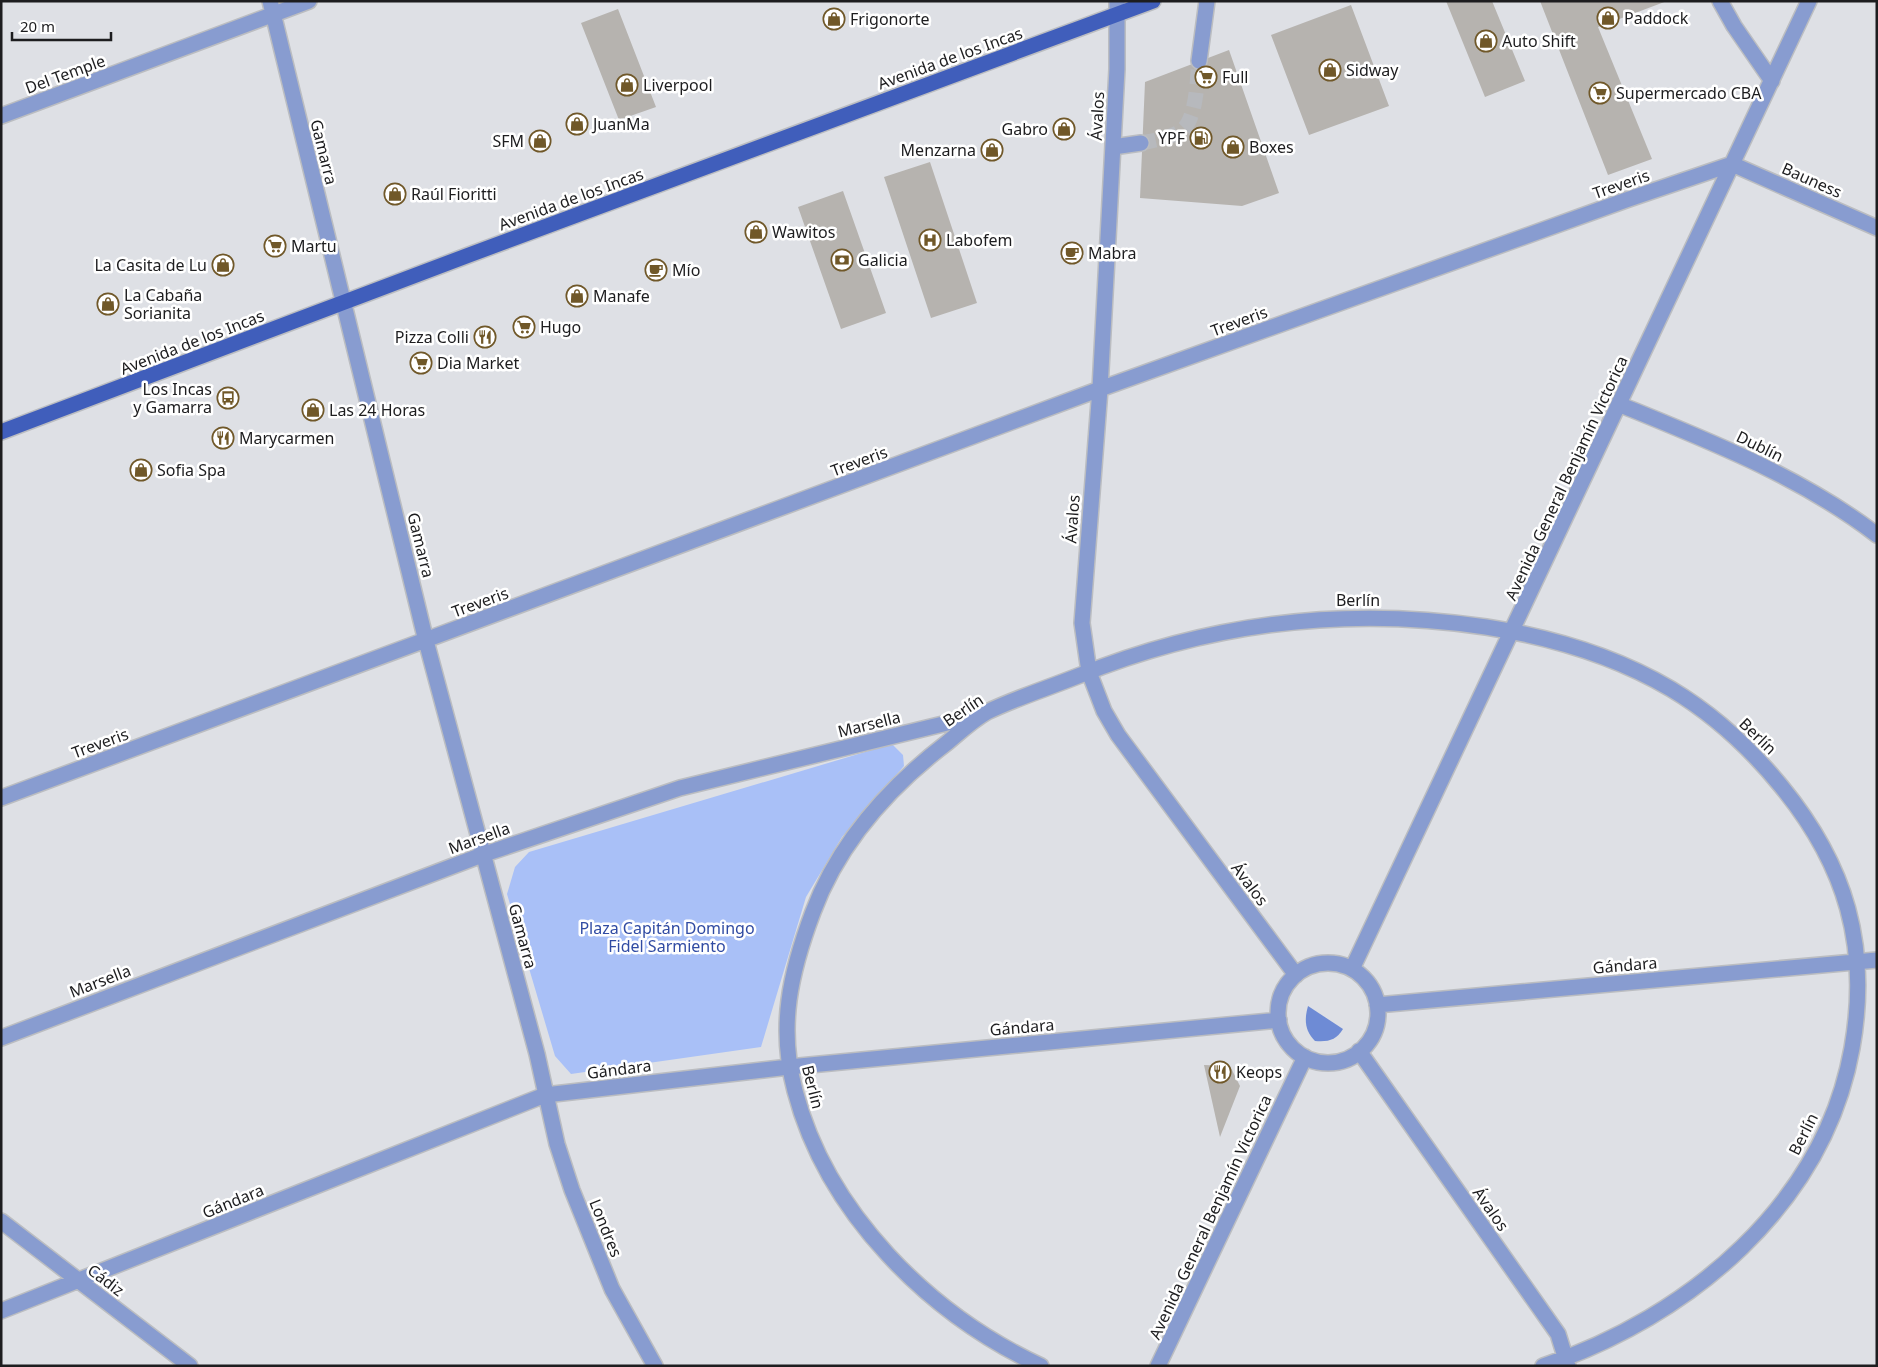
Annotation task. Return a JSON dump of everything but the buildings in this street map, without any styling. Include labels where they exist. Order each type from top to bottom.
[{"type":"main road","name":"Avenida de los Incas","points":[[1,432],[1118,8],[1153,1]]},
{"type":"street","name":"Del Temple","points":[[1,116],[272,8],[309,1]]},
{"type":"street","points":[[1199,61],[1207,1]]},
{"type":"street","points":[[1720,1],[1734,26],[1772,81]]},
{"type":"street","name":"Avenida General Benjamín Victorica","points":[[1352,969],[1513,632],[1809,1]]},
{"type":"street","name":"Gamarra","points":[[272,8],[426,641],[537,1054],[545,1095]]},
{"type":"street","name":"Ávalos","points":[[1118,8],[1113,147],[1100,390],[1082,623],[1089,672],[1104,711],[1118,735],[1296,974]]},
{"type":"street","points":[[1113,147],[1141,143]]},
{"type":"street","name":"Bauness","points":[[1732,164],[1877,228]]},
{"type":"street","name":"Treveris","points":[[1,798],[1100,390],[1610,206],[1732,164]]},
{"type":"street","name":"Dublín","points":[[1620,404],[1768,469],[1842,509],[1877,535]]},
{"type":"street","name":"Berlín","points":[[1041,1366],[984,1336],[938,1302],[890,1256],[860,1220],[828,1172],[803,1121],[789,1067],[785,1026],[791,985],[801,944],[814,908],[839,857],[866,818],[915,767],[983,714],[1146,650],[1206,635],[1266,624],[1319,619],[1390,618],[1451,622],[1513,632],[1566,645],[1620,664],[1672,690],[1718,722],[1760,761],[1797,805],[1827,854],[1850,908],[1859,961],[1857,1020],[1847,1076],[1826,1131],[1797,1182],[1762,1228],[1720,1270],[1674,1305],[1568,1362],[1543,1366]]},
{"type":"street","name":"Marsella","points":[[1,1038],[482,855],[680,788],[983,714]]},
{"type":"street","name":"Gándara","points":[[1377,1005],[1877,960]]},
{"type":"street","points":[[1323,963],[1338,964],[1352,969],[1369,984],[1377,1005],[1378,1018],[1368,1042],[1359,1052],[1333,1062],[1306,1057],[1288,1042],[1279,1020],[1281,994],[1287,983],[1296,974],[1309,966],[1323,963]]},
{"type":"street","name":"Gándara","points":[[1,1311],[79,1282],[545,1095],[789,1067],[1279,1020]]},
{"type":"street","name":"Ávalos","points":[[1359,1052],[1558,1334],[1568,1362]]},
{"type":"street","name":"Avenida General Benjamín Victorica","points":[[1158,1366],[1306,1057]]},
{"type":"street","name":"Londres","points":[[545,1095],[572,1190],[612,1289],[655,1366]]},
{"type":"street","name":"Cádiz","points":[[1,1221],[190,1366]]},
{"type":"green space","name":"Plaza Capitán Domingo Fidel Sarmiento","points":[[892,744],[903,755],[904,766],[842,837],[806,897],[761,1047],[571,1074],[555,1056],[507,894],[515,867],[529,852]]},
{"type":"shaded area","points":[[1308,1006],[1343,1029],[1338,1036],[1332,1040],[1315,1041],[1306,1025]]},
{"type":"tunnel","points":[[1141,143],[1173,135],[1187,125],[1191,117],[1195,98],[1199,61]]},
{"type":"place","name":"Paddock","points":[[1608,18]]},
{"type":"place","name":"Frigonorte","points":[[834,19]]},
{"type":"place","name":"Auto Shift","points":[[1486,41]]},
{"type":"place","name":"Sidway","points":[[1330,70]]},
{"type":"place","name":"Full","points":[[1206,77]]},
{"type":"place","name":"Liverpool","points":[[627,85]]},
{"type":"place","name":"Supermercado CBA","points":[[1600,93]]},
{"type":"place","name":"JuanMa","points":[[577,124]]},
{"type":"place","name":"Gabro","points":[[1064,129]]},
{"type":"place","name":"YPF","points":[[1201,138]]},
{"type":"place","name":"SFM","points":[[540,141]]},
{"type":"place","name":"Boxes","points":[[1233,147]]},
{"type":"place","name":"Menzarna","points":[[992,150]]},
{"type":"place","name":"Raúl Fioritti","points":[[395,194]]},
{"type":"place","name":"Wawitos","points":[[756,232]]},
{"type":"place","name":"Labofem","points":[[930,240]]},
{"type":"place","name":"Martu","points":[[275,246]]},
{"type":"place","name":"Mabra","points":[[1072,253]]},
{"type":"place","name":"Galicia","points":[[842,260]]},
{"type":"place","name":"La Casita de Lu","points":[[223,265]]},
{"type":"place","name":"Mío","points":[[656,270]]},
{"type":"place","name":"Manafe","points":[[577,296]]},
{"type":"place","name":"La Cabaña Sorianita","points":[[108,304]]},
{"type":"place","name":"Hugo","points":[[524,327]]},
{"type":"place","name":"Pizza Colli","points":[[485,337]]},
{"type":"place","name":"Dia Market","points":[[421,363]]},
{"type":"place","name":"Los Incas y Gamarra","points":[[228,398]]},
{"type":"place","name":"Las 24 Horas","points":[[313,410]]},
{"type":"place","name":"Marycarmen","points":[[223,438]]},
{"type":"place","name":"Sofia Spa","points":[[141,470]]},
{"type":"place","name":"Keops","points":[[1220,1072]]}]
